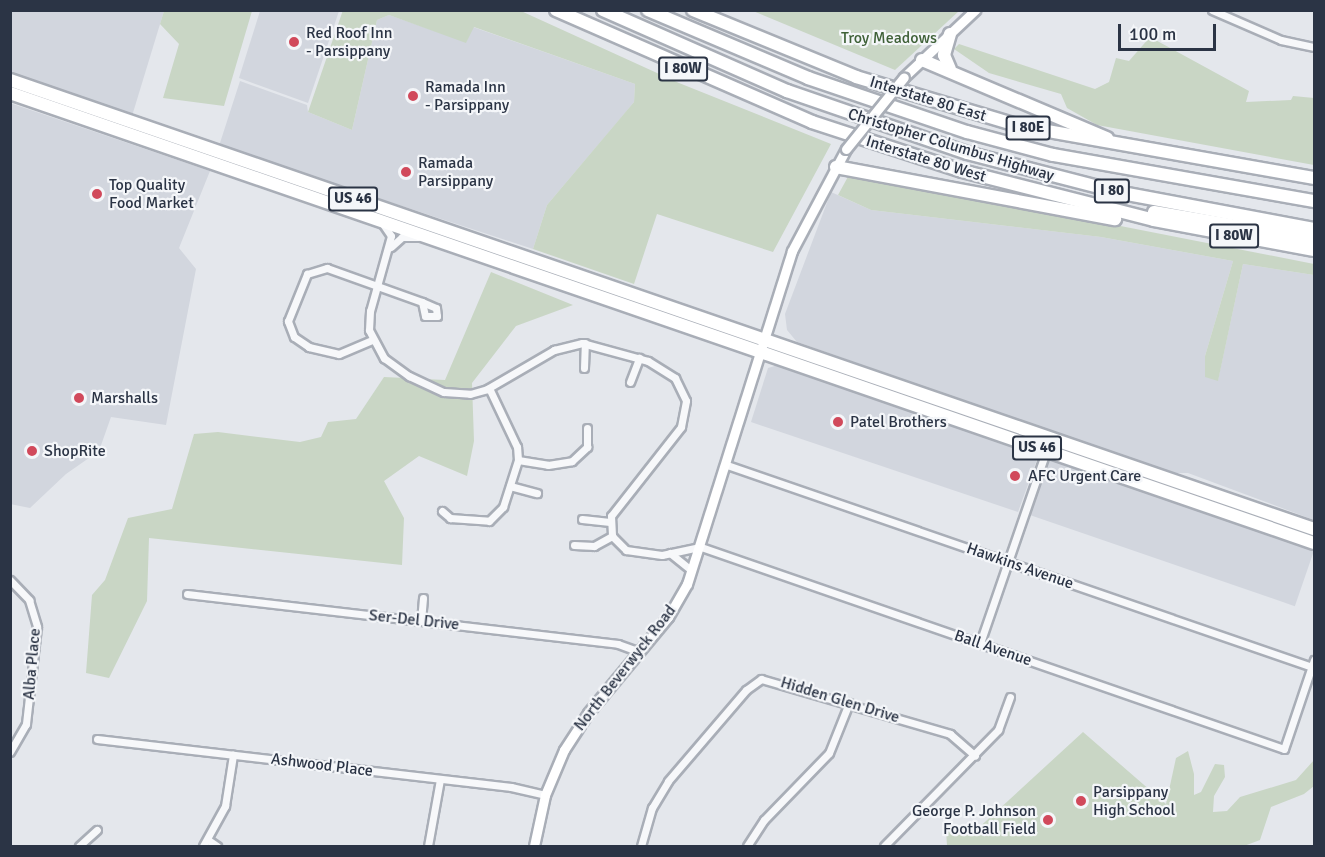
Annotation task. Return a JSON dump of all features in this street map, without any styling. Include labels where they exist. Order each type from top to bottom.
[{"type":"highway","name":"Interstate 80 West","points":[[556,10],[738,93],[899,151],[1017,187],[1154,220],[1314,250]]},
{"type":"highway","name":"Christopher Columbus Highway","points":[[603,10],[777,87],[967,153],[1122,193],[1314,229]]},
{"type":"highway","name":"Christopher Columbus Highway","points":[[648,10],[808,78],[967,132],[1075,159],[1314,201]]},
{"type":"highway","name":"Interstate 80 East","points":[[693,10],[916,97],[1060,135],[1314,178]]},
{"type":"highway","points":[[950,34],[944,55],[950,69]]},
{"type":"highway","points":[[922,60],[950,69],[1089,131],[1142,149]]},
{"type":"highway","name":"US 46","points":[[10,80],[765,338],[1314,529]]},
{"type":"highway","name":"US 46","points":[[10,93],[1314,543]]},
{"type":"highway","points":[[899,151],[1107,203],[1314,239]]},
{"type":"highway","points":[[836,167],[1132,222],[1154,220]]},
{"type":"street","name":"North Beverwyck Road","points":[[534,846],[545,795],[575,731],[668,617],[692,571],[796,243],[836,167],[846,149],[904,77],[975,10]]},
{"type":"street","points":[[1212,10],[1281,40],[1314,47]]},
{"type":"street","points":[[379,221],[390,232],[389,249],[370,311],[372,340],[390,365],[435,389],[461,395],[489,388],[554,350],[585,343],[639,358],[675,378],[684,392],[684,418],[677,435],[617,504],[610,522],[612,536],[618,545],[634,553],[670,553],[701,547]]},
{"type":"street","points":[[389,249],[402,237],[424,236]]},
{"type":"street","points":[[372,340],[334,354],[297,340],[288,321],[300,285],[314,269],[327,268],[422,302]]},
{"type":"street","points":[[584,368],[585,343]]},
{"type":"street","points":[[630,382],[639,358]]},
{"type":"street","points":[[442,512],[450,518],[489,521],[503,507],[518,460],[517,447],[507,421],[489,388]]},
{"type":"street","points":[[518,460],[548,465],[573,461],[587,447],[588,428]]},
{"type":"street","points":[[980,643],[1046,451]]},
{"type":"street","name":"Hawkins Avenue","points":[[727,465],[1007,562],[1313,664]]},
{"type":"street","points":[[510,486],[537,493]]},
{"type":"street","points":[[582,519],[610,522]]},
{"type":"street","points":[[574,545],[594,546],[612,536]]},
{"type":"street","name":"Ball Avenue","points":[[701,547],[1284,749],[1313,664]]},
{"type":"street","points":[[670,553],[692,571]]},
{"type":"street","name":"Alba Place","points":[[10,580],[29,600],[37,634],[26,724],[10,752]]},
{"type":"street","name":"Ser-Del Drive","points":[[187,594],[618,644],[640,652]]},
{"type":"street","points":[[421,621],[423,598]]},
{"type":"street","name":"Hidden Glen Drive","points":[[641,846],[652,808],[668,781],[753,682],[770,679],[950,734],[975,756]]},
{"type":"street","points":[[884,846],[975,756],[998,730],[1010,697]]},
{"type":"street","points":[[747,846],[764,820],[830,753],[849,703]]},
{"type":"street","name":"Ashwood Place","points":[[97,740],[440,778],[511,787],[545,795]]},
{"type":"street","points":[[217,846],[206,843],[225,806],[233,755]]},
{"type":"street","points":[[428,846],[440,778]]},
{"type":"street","points":[[79,846],[90,833],[97,830]]},
{"type":"shaded area","points":[[10,11],[164,11],[132,116],[11,74]]},
{"type":"shaded area","points":[[260,11],[339,11],[308,103],[239,78]]},
{"type":"shaded area","points":[[389,15],[466,42],[473,27],[635,84],[634,102],[547,205],[533,249],[219,146],[240,81],[307,105],[308,112],[352,130],[377,20]]},
{"type":"shaded area","points":[[10,103],[210,171],[179,248],[196,269],[166,425],[111,417],[99,451],[66,474],[30,508],[10,504]]},
{"type":"shaded area","points":[[831,192],[871,210],[1101,237],[1233,261],[1205,356],[1218,380],[1243,264],[1314,275],[1314,520],[1188,473],[1170,473],[797,342],[787,330],[785,314]]},
{"type":"shaded area","points":[[778,365],[1039,454],[1018,512],[751,422],[768,368]]},
{"type":"shaded area","points":[[1049,457],[1314,548],[1295,606],[1029,515]]},
{"type":"green space","points":[[343,10],[521,11],[679,83],[831,144],[773,252],[657,214],[634,284],[533,249],[547,205],[634,102],[635,84],[474,27],[466,43],[389,15],[377,20],[352,130],[308,112]]},
{"type":"green space","points":[[164,11],[252,11],[224,106],[163,98],[179,44],[160,24]]},
{"type":"green space","name":"Troy Meadows","points":[[753,11],[959,11],[895,70]]},
{"type":"green space","points":[[1150,37],[1249,91],[1246,102],[1291,100],[1293,96],[1314,98],[1314,165],[1097,125],[1067,108],[1061,94],[989,73],[954,49],[959,44],[1095,89],[1109,82],[1116,58],[1129,61]]},
{"type":"green space","points":[[850,173],[1314,264],[1314,275],[1243,264],[1218,381],[1205,377],[1205,356],[1233,261],[1101,237],[871,210],[838,195]]},
{"type":"green space","points":[[491,272],[573,305],[516,326],[472,383],[474,441],[467,476],[419,456],[384,481],[404,518],[402,565],[149,538],[147,601],[109,678],[86,673],[92,595],[105,580],[128,518],[172,509],[194,434],[218,432],[300,442],[321,437],[328,422],[356,419],[384,377],[445,380]]},
{"type":"green space","name":"Parsippany High School","points":[[1083,732],[1166,804],[1176,758],[1188,751],[1194,774],[1194,795],[1201,792],[1215,764],[1224,765],[1225,777],[1214,796],[1213,812],[1227,811],[1240,797],[1296,780],[1314,760],[1314,786],[1304,794],[1271,807],[1260,840],[1244,846],[947,846],[946,830],[952,824],[974,832]]},
{"type":"place","name":"Red Roof Inn - Parsippany","points":[[294,42]]},
{"type":"place","name":"Ramada Inn - Parsippany","points":[[413,96]]},
{"type":"place","name":"Ramada Parsippany","points":[[406,172]]},
{"type":"place","name":"Top Quality Food Market","points":[[97,194]]},
{"type":"place","name":"Marshalls","points":[[79,398]]},
{"type":"place","name":"Patel Brothers","points":[[838,422]]},
{"type":"place","name":"ShopRite","points":[[32,451]]},
{"type":"place","name":"AFC Urgent Care","points":[[1015,476]]},
{"type":"place","name":"Parsippany High School","points":[[1081,801]]},
{"type":"place","name":"George P. Johnson Football Field","points":[[1048,820]]}]
